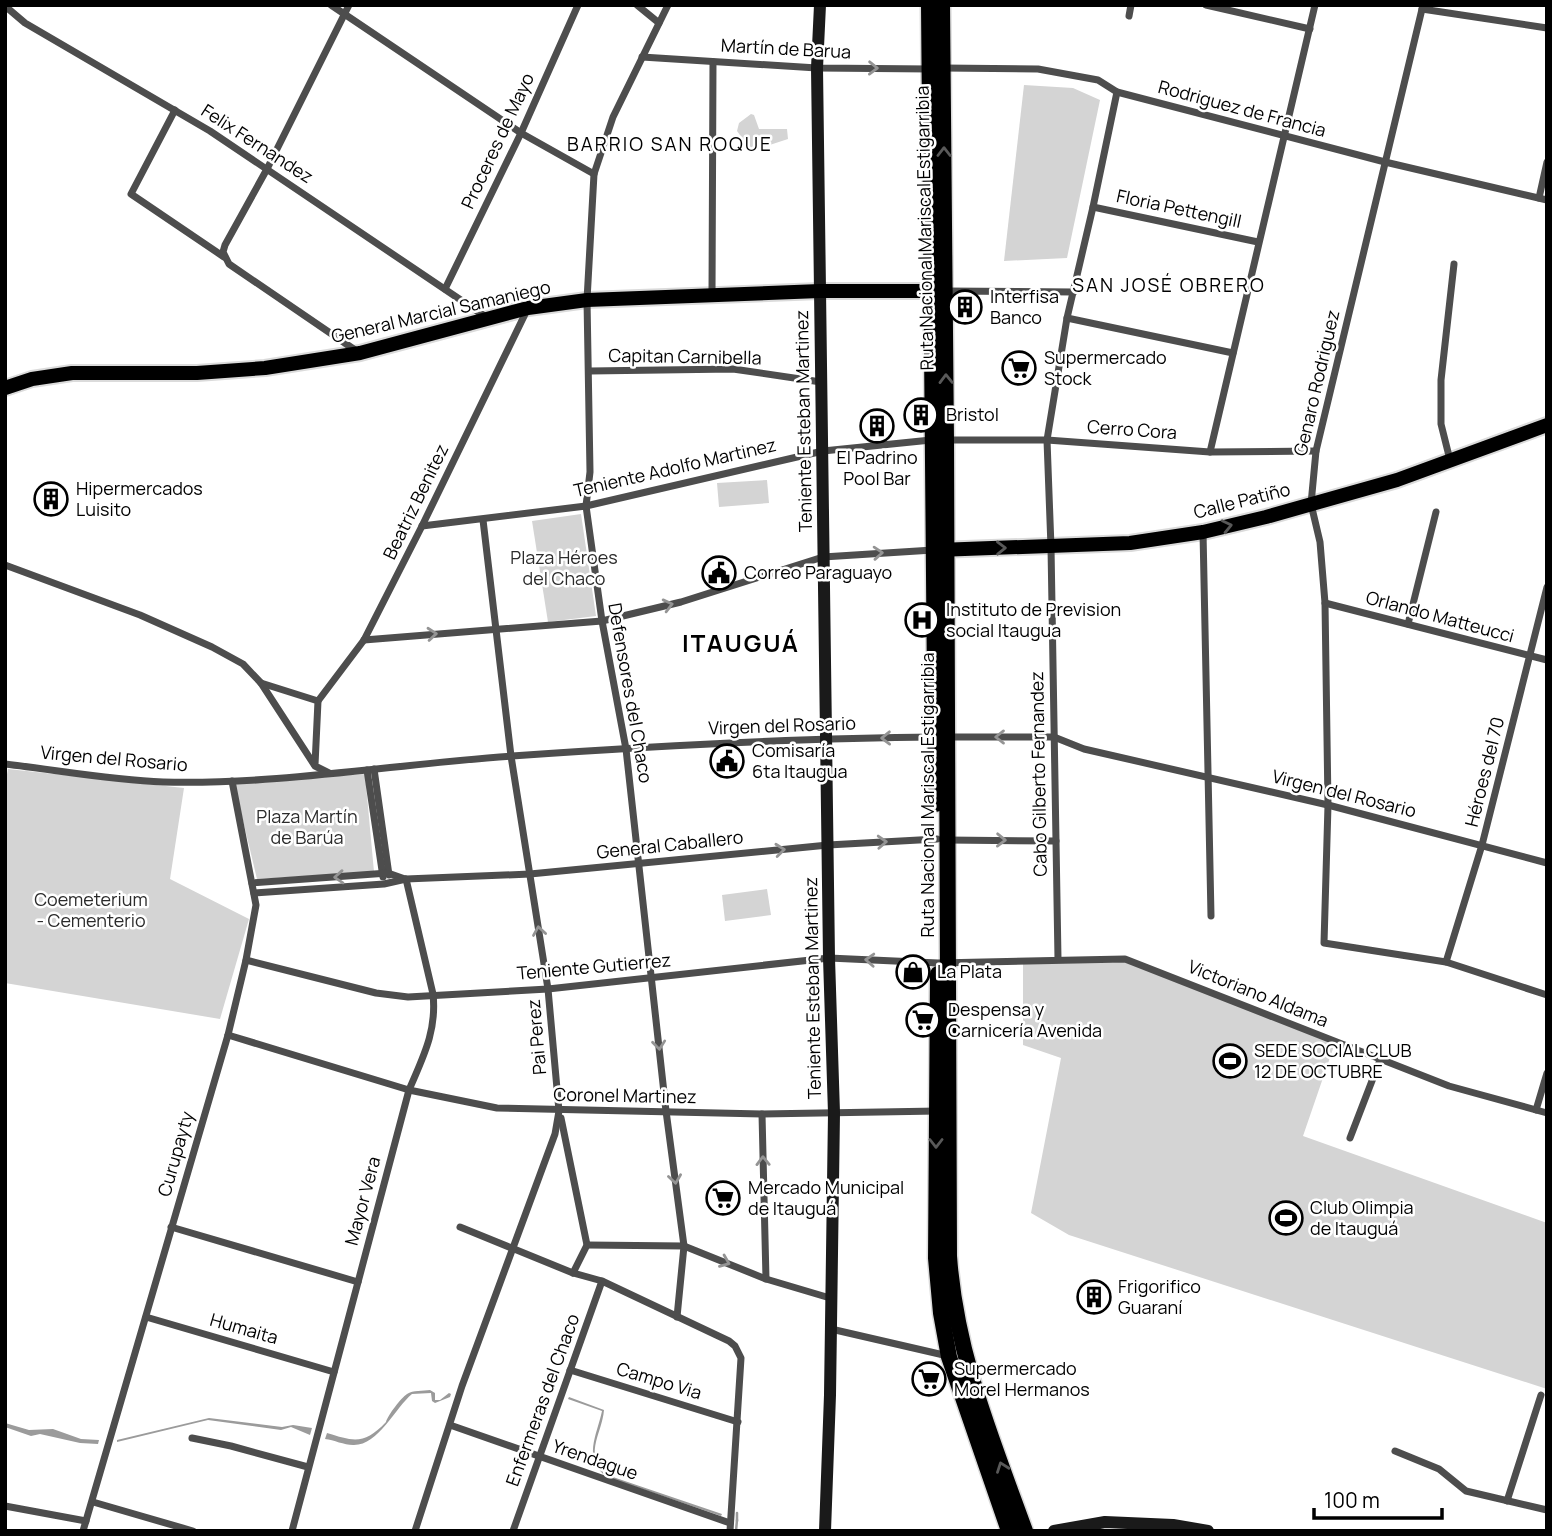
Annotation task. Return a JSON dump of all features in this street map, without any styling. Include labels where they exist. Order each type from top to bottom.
[{"type":"highway","name":"Ruta Nacional Mariscal Estigarribia","points":[[929,5],[936,69]]},
{"type":"highway","name":"Ruta Nacional Mariscal Estigarribia","points":[[942,5],[936,69],[943,963],[942,1110],[936,1258],[941,1313],[949,1357],[1009,1531]]},
{"type":"highway","name":"Ruta Nacional Mariscal Estigarribia","points":[[942,1110],[949,1256],[955,1316],[974,1391],[1025,1531]]},
{"type":"main road","name":"General Marcial Samaniego","points":[[5,388],[32,379],[72,373],[210,372],[265,368],[360,353],[528,308],[587,300],[820,291],[937,291]]},
{"type":"main road","name":"Calle Patiño","points":[[939,549],[1130,543],[1203,531],[1397,480],[1547,425]]},
{"type":"street","points":[[331,5],[521,133],[594,174]]},
{"type":"street","points":[[224,255],[225,245],[267,169],[349,5]]},
{"type":"street","name":"Proceres de Mayo","points":[[445,289],[521,133],[578,5]]},
{"type":"street","points":[[637,5],[659,23]]},
{"type":"street","name":"Defensores del Chaco","points":[[668,5],[613,117],[594,174],[587,300],[590,471],[586,506],[601,621],[626,749],[666,1111],[684,1246],[677,1317]]},
{"type":"street","name":"Teniente Esteban Martinez","points":[[820,5],[817,68],[823,556],[834,1113],[825,1531]]},
{"type":"street","points":[[1129,16],[1131,5]]},
{"type":"street","points":[[1206,5],[1310,29]]},
{"type":"street","points":[[1210,452],[1315,5]]},
{"type":"street","name":"Felix Fernandez","points":[[5,6],[15,16],[175,110],[267,169],[486,318]]},
{"type":"street","points":[[1423,7],[1547,28]]},
{"type":"street","name":"Genaro Rodriguez","points":[[1423,7],[1316,451],[1311,504],[1320,542],[1325,603],[1328,805],[1324,943],[1446,962]]},
{"type":"street","name":"Martín de Barua","points":[[642,57],[817,68],[936,69]]},
{"type":"street","points":[[712,295],[713,61]]},
{"type":"street","name":"Rodriguez de Francia","points":[[936,69],[1038,69],[1098,80],[1116,92],[1385,162],[1543,199]]},
{"type":"street","name":"Cabo Gilberto Fernandez","points":[[1058,959],[1047,440],[1067,318],[1116,92]]},
{"type":"street","points":[[175,110],[131,194],[224,255],[229,264],[360,353]]},
{"type":"street","points":[[1543,199],[1547,162]]},
{"type":"street","name":"Floria Pettengill","points":[[1093,207],[1258,242]]},
{"type":"street","points":[[1450,460],[1441,424],[1441,380],[1454,264]]},
{"type":"street","points":[[937,291],[1074,292]]},
{"type":"street","name":"Beatriz Benitez","points":[[318,701],[364,640],[528,308]]},
{"type":"street","points":[[1067,318],[1233,353]]},
{"type":"street","name":"Capitan Carnibella","points":[[590,371],[733,369],[821,382]]},
{"type":"street","name":"Cerro Cora","points":[[940,440],[1047,440],[1210,452],[1316,451]]},
{"type":"street","name":"Teniente Adolfo Martinez","points":[[422,526],[586,506],[823,451],[940,440]]},
{"type":"street","points":[[1408,624],[1436,512]]},
{"type":"street","name":"Pai Perez","points":[[415,1531],[457,1400],[555,1134],[559,1111],[548,989],[511,756],[483,520]]},
{"type":"street","points":[[1203,531],[1211,916]]},
{"type":"street","points":[[364,640],[601,621],[681,602],[823,556],[939,549]]},
{"type":"street","points":[[5,565],[140,615],[243,664],[261,683],[314,766],[329,773]]},
{"type":"street","name":"Héroes del 70","points":[[1446,962],[1482,845],[1547,587]]},
{"type":"street","name":"Orlando Matteucci","points":[[1325,603],[1547,660]]},
{"type":"street","points":[[261,683],[318,701],[314,766]]},
{"type":"street","name":"Virgen del Rosario","points":[[5,764],[162,782],[232,781],[511,756],[626,749],[827,739],[1054,737],[1084,749],[1328,805],[1547,863]]},
{"type":"street","points":[[371,770],[387,883]]},
{"type":"street","name":"Curupayty","points":[[83,1531],[228,1035],[246,960],[256,905],[232,781]]},
{"type":"street","name":"General Caballero","points":[[254,893],[387,883],[406,879],[530,874],[828,845],[942,839],[1056,841]]},
{"type":"street","name":"General Caballero","points":[[252,883],[385,873],[406,879]]},
{"type":"street","name":"Mayor Vera","points":[[292,1531],[409,1090],[432,1032],[435,1010],[433,994],[406,879]]},
{"type":"street","name":"Teniente Gutierrez","points":[[246,960],[376,993],[408,997],[548,989],[829,958],[943,963]]},
{"type":"street","name":"Victoriano Aldama","points":[[943,963],[1125,959],[1449,1086],[1547,1113]]},
{"type":"street","points":[[1446,962],[1547,995]]},
{"type":"street","name":"Coronel Martinez","points":[[228,1035],[409,1090],[497,1108],[762,1114],[942,1110]]},
{"type":"street","points":[[1350,1138],[1380,1060]]},
{"type":"street","points":[[1536,1110],[1547,1073]]},
{"type":"street","points":[[559,1111],[587,1245],[573,1273]]},
{"type":"street","points":[[762,1114],[766,1279]]},
{"type":"street","points":[[171,1227],[358,1282]]},
{"type":"street","points":[[460,1227],[573,1273],[602,1281],[729,1341],[740,1353],[730,1527]]},
{"type":"street","points":[[587,1245],[684,1246],[766,1279],[830,1298]]},
{"type":"street","name":"Enfermeras del Chaco","points":[[513,1531],[602,1281]]},
{"type":"street","name":"Humaita","points":[[146,1317],[334,1372]]},
{"type":"street","points":[[830,1329],[949,1357]]},
{"type":"street","name":"Campo Via","points":[[570,1370],[738,1422]]},
{"type":"street","points":[[1507,1501],[1541,1395]]},
{"type":"street","name":"Yrendague","points":[[450,1425],[730,1527]]},
{"type":"street","points":[[192,1438],[308,1467]]},
{"type":"street","points":[[1395,1451],[1439,1469],[1466,1491],[1547,1510]]},
{"type":"street","points":[[93,1502],[193,1531]]},
{"type":"street","points":[[5,1506],[86,1521]]},
{"type":"street","points":[[1054,1531],[1105,1522],[1173,1525],[1208,1531]]},
{"type":"green space","points":[[1024,85],[1073,88],[1100,100],[1067,258],[1004,261]]},
{"type":"green space","points":[[751,114],[754,115],[759,129],[787,129],[788,139],[750,149],[737,131],[739,123]]},
{"type":"green space","points":[[767,480],[769,503],[719,507],[717,483]]},
{"type":"green space","name":"Plaza Héroes del Chaco","points":[[581,514],[596,616],[548,622],[532,521]]},
{"type":"green space","name":"Coemeterium - Cementerio","points":[[8,769],[184,788],[170,879],[249,919],[220,1019],[5,983],[5,785]]},
{"type":"green space","name":"Plaza Martín de Barúa","points":[[365,774],[374,872],[257,879],[234,783]]},
{"type":"green space","points":[[767,889],[771,915],[725,921],[722,895]]},
{"type":"green space","name":"Club Olimpia de Itauguá","points":[[1128,962],[1335,1043],[1303,1136],[1547,1223],[1547,1389],[1069,1235],[1031,1213],[1061,1058],[1023,1045],[1023,964]]},
{"type":"shaded area","points":[[430,1390],[435,1393],[435,1400],[451,1394],[450,1397],[435,1403],[431,1393],[412,1394],[378,1433],[362,1444],[350,1445],[325,1439],[327,1433],[352,1439],[365,1438],[386,1422],[407,1394]]},
{"type":"shaded area","points":[[569,1397],[604,1410],[595,1445],[601,1469],[610,1476],[722,1514],[721,1516],[607,1477],[599,1470],[593,1455],[593,1446],[602,1411],[568,1399]]},
{"type":"shaded area","points":[[209,1418],[312,1428],[310,1435],[291,1427],[281,1430],[208,1420],[117,1442]]},
{"type":"shaded area","points":[[5,1423],[29,1430],[53,1429],[81,1439],[99,1440],[98,1444],[80,1443],[40,1434],[31,1436],[5,1427]]},
{"type":"waterway","points":[[737,1513],[737,1521]]},
{"type":"waterway","points":[[736,1531],[737,1520]]},
{"type":"place","name":"Interfisa Banco","points":[[965,307]]},
{"type":"place","name":"Supermercado Stock","points":[[1019,368]]},
{"type":"place","name":"Bristol","points":[[921,415]]},
{"type":"place","name":"El Padrino Pool Bar","points":[[877,426]]},
{"type":"place","name":"Hipermercados Luisito","points":[[51,499]]},
{"type":"place","name":"Correo Paraguayo","points":[[719,573]]},
{"type":"place","name":"Instituto de Prevision social Itaugua","points":[[922,620]]},
{"type":"place","name":"Comisaría 6ta Itaugua","points":[[727,761]]},
{"type":"place","name":"La Plata","points":[[913,972]]},
{"type":"place","name":"Despensa y Carnicería Avenida","points":[[923,1020]]},
{"type":"place","name":"SEDE SOCIAL CLUB 12 DE OCTUBRE","points":[[1230,1061]]},
{"type":"place","name":"Mercado Municipal de Itauguá","points":[[723,1198]]},
{"type":"place","name":"Club Olimpia de Itauguá","points":[[1286,1218]]},
{"type":"place","name":"Frigorifico Guaraní","points":[[1094,1297]]},
{"type":"place","name":"Supermercado Morel Hermanos","points":[[929,1379]]},
{"type":"district","name":"BARRIO SAN ROQUE","points":[[670,144]]},
{"type":"district","name":"SAN JOSÉ OBRERO","points":[[1169,285]]},
{"type":"district","name":"ITAUGUÁ","points":[[741,644]]}]
